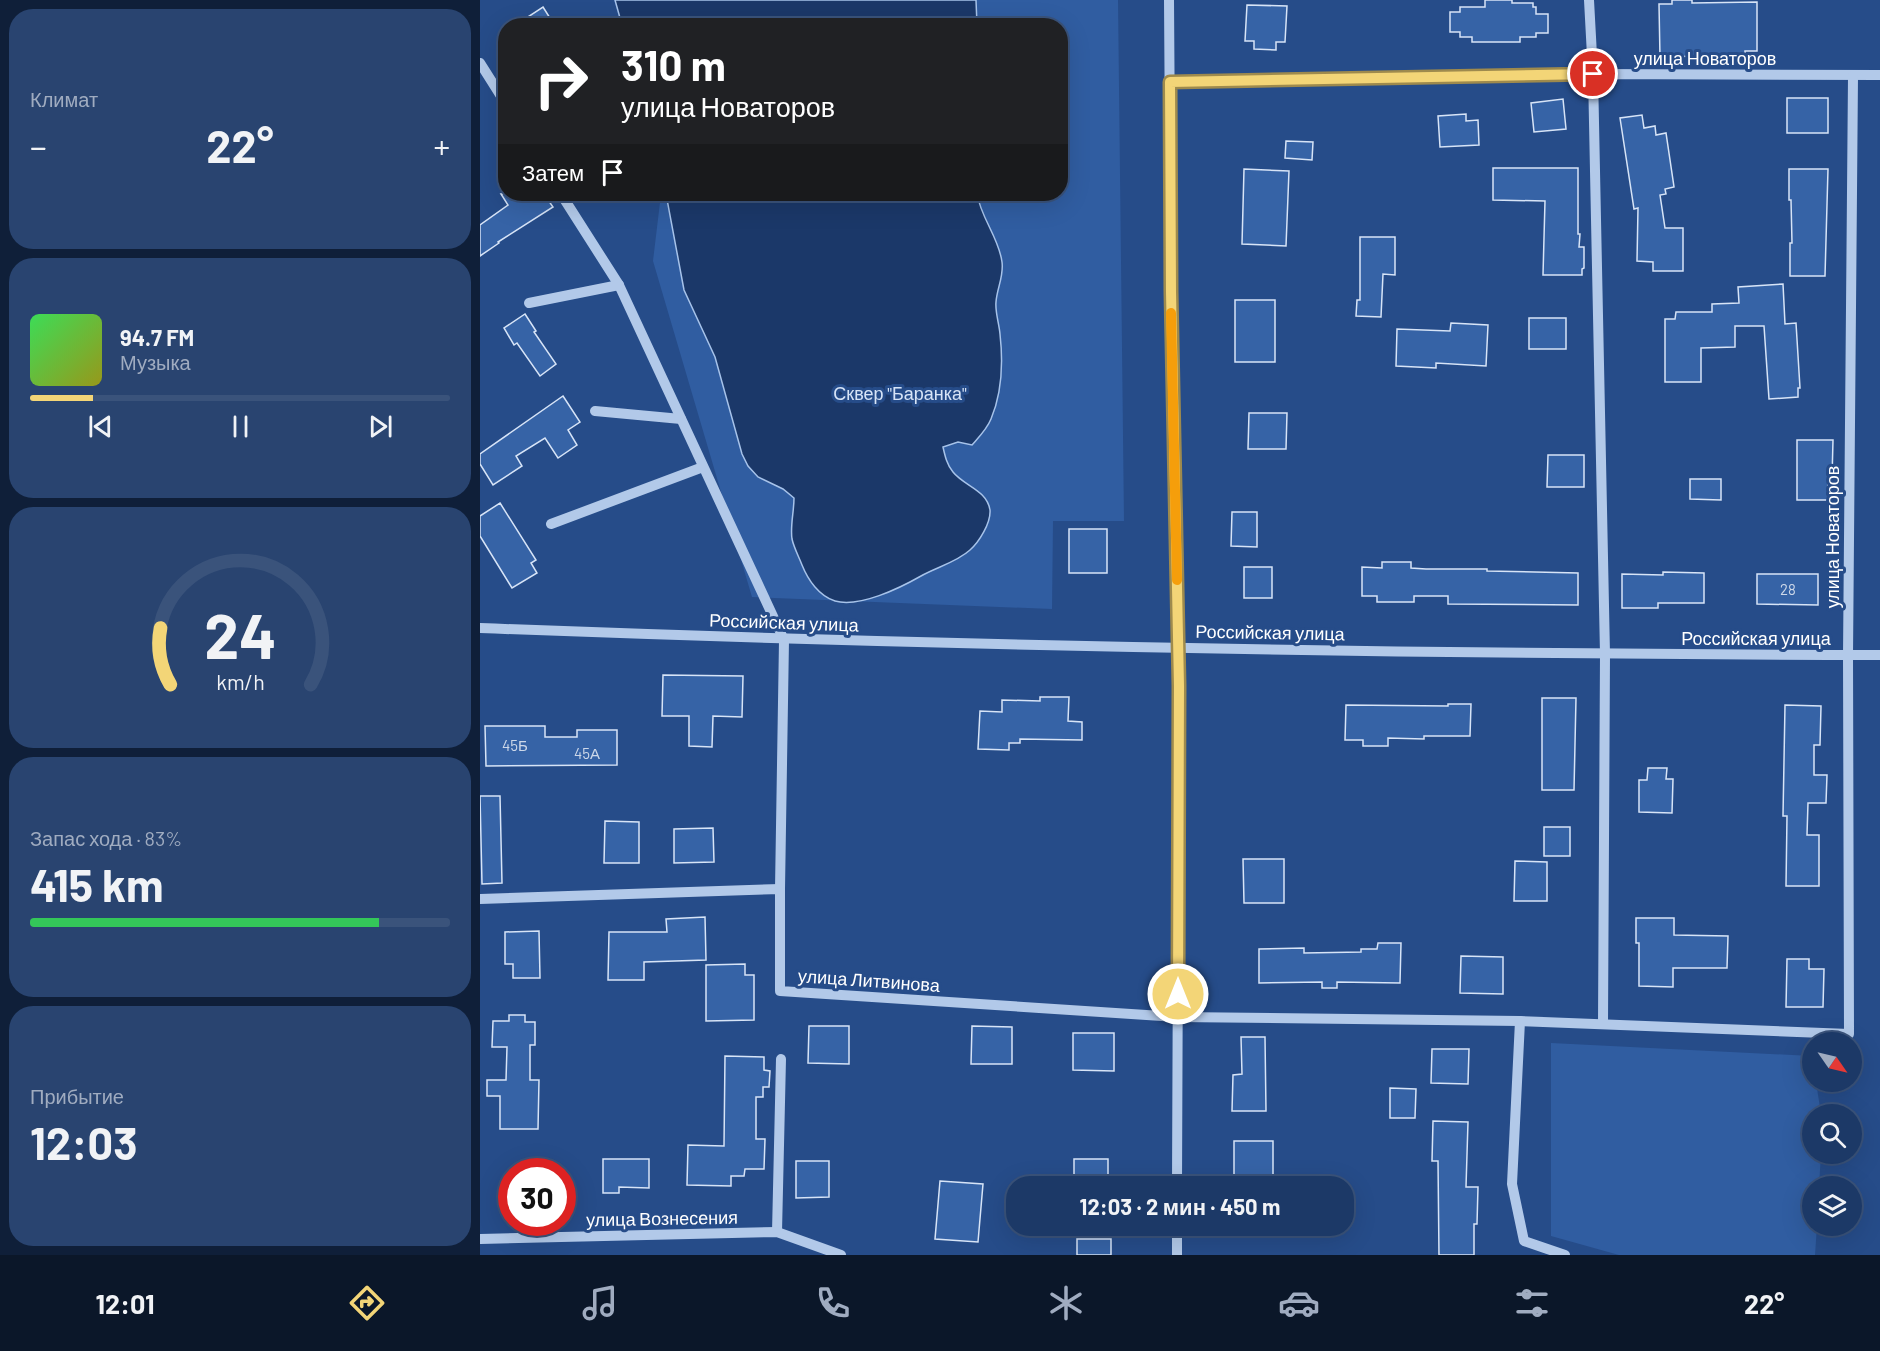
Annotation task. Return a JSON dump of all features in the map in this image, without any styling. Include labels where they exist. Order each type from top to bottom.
[{"type":"street","points":[[1169,0],[1171,292],[1178,646],[1177,1176]]},
{"type":"street","points":[[1178,1017],[1604,1024],[1605,654],[1593,74],[1589,0]]},
{"type":"street","points":[[480,63],[498,91]]},
{"type":"street","name":"улица Новаторов","points":[[1170,82],[1593,74],[1880,75]]},
{"type":"street","name":"улица Новаторов","points":[[1604,1024],[1849,1034],[1848,655],[1853,76]]},
{"type":"street","points":[[480,899],[780,889],[784,640],[619,285],[565,201]]},
{"type":"street","points":[[529,303],[619,285]]},
{"type":"street","points":[[595,411],[681,418]]},
{"type":"street","points":[[551,524],[703,467]]},
{"type":"street","name":"Российская улица","points":[[480,628],[784,640],[1605,654],[1880,655]]},
{"type":"street","name":"улица Литвинова","points":[[780,889],[780,991],[1178,1017]]},
{"type":"street","points":[[1520,1021],[1512,1184],[1524,1241],[1565,1255]]},
{"type":"street","points":[[777,1232],[781,1059]]},
{"type":"street","name":"улица Вознесения","points":[[480,1239],[777,1232],[841,1255]]},
{"type":"street","points":[[1177,1236],[1177,1255]]},
{"type":"green space","name":"Сквер \"Баранка\"","points":[[614,0],[1118,0],[1124,521],[1053,521],[1052,609],[752,597],[653,261],[660,201],[1068,201],[1068,18],[619,18]]},
{"type":"green space","points":[[1551,1043],[1802,1056],[1802,1092],[1818,1092],[1819,1104],[1802,1104],[1802,1164],[1820,1164],[1820,1176],[1802,1176],[1802,1236],[1816,1236],[1815,1255],[1619,1255],[1551,1236]]},
{"type":"shaded area","points":[[615,0],[976,0],[977,18],[620,18]]},
{"type":"shaded area","points":[[667,201],[979,201],[1002,262],[996,306],[1000,334],[1001,377],[995,409],[983,433],[972,445],[958,442],[943,447],[951,469],[985,498],[990,510],[989,521],[984,532],[970,550],[902,586],[879,596],[856,602],[829,599],[815,587],[804,571],[792,539],[794,498],[783,489],[758,477],[748,466],[742,454],[715,357],[684,290]]},
{"type":"building","points":[[1485,0],[1533,3],[1533,7],[1536,7],[1536,14],[1548,14],[1548,33],[1536,33],[1536,37],[1520,37],[1520,42],[1472,42],[1472,37],[1460,37],[1460,32],[1450,32],[1450,12],[1460,12],[1460,7],[1485,7]]},
{"type":"building","points":[[1672,0],[1692,0],[1692,3],[1757,2],[1757,51],[1745,51],[1745,55],[1660,57],[1659,4],[1672,4]]},
{"type":"building","points":[[1247,5],[1287,6],[1285,42],[1276,42],[1276,50],[1254,49],[1254,41],[1245,41]]},
{"type":"building","points":[[543,7],[550,18],[526,18]]},
{"type":"building","points":[[1787,98],[1828,98],[1828,133],[1787,133]]},
{"type":"building","points":[[1563,99],[1566,129],[1534,132],[1531,103]]},
{"type":"building","points":[[1466,114],[1466,121],[1478,120],[1479,145],[1440,147],[1438,116]]},
{"type":"building","points":[[1642,115],[1644,128],[1655,126],[1656,135],[1666,133],[1674,187],[1665,189],[1666,194],[1660,195],[1665,228],[1683,228],[1683,271],[1653,271],[1653,262],[1637,261],[1638,208],[1634,209],[1620,118]]},
{"type":"building","points":[[1286,141],[1313,142],[1312,160],[1285,158]]},
{"type":"building","points":[[1493,168],[1578,168],[1578,234],[1580,234],[1579,247],[1584,247],[1582,275],[1543,275],[1545,201],[1493,200]]},
{"type":"building","points":[[1244,169],[1289,171],[1286,246],[1242,244]]},
{"type":"building","points":[[1789,169],[1828,169],[1825,276],[1790,276],[1790,243],[1792,243]]},
{"type":"building","points":[[505,201],[549,201],[553,207],[480,256],[480,225],[508,205]]},
{"type":"building","points":[[1360,237],[1395,237],[1395,275],[1383,274],[1381,317],[1356,316],[1357,300],[1360,300]]},
{"type":"building","points":[[1783,284],[1785,324],[1796,323],[1800,388],[1798,388],[1798,397],[1769,399],[1764,326],[1735,326],[1735,347],[1701,348],[1701,382],[1665,382],[1665,319],[1675,319],[1676,312],[1712,312],[1712,304],[1739,303],[1738,287]]},
{"type":"building","points":[[1235,300],[1275,300],[1275,362],[1235,362]]},
{"type":"building","points":[[525,314],[536,331],[534,332],[556,364],[540,376],[517,343],[514,345],[504,328]]},
{"type":"building","points":[[1529,318],[1566,318],[1566,349],[1529,349]]},
{"type":"building","points":[[1451,323],[1488,325],[1486,366],[1436,363],[1436,368],[1396,366],[1397,329],[1450,331]]},
{"type":"building","points":[[563,396],[580,422],[568,430],[577,445],[558,458],[545,438],[516,456],[522,466],[493,485],[480,464],[480,454]]},
{"type":"building","points":[[1249,413],[1287,413],[1286,449],[1248,449]]},
{"type":"building","points":[[1797,440],[1833,440],[1832,479],[1828,479],[1828,500],[1797,500]]},
{"type":"building","points":[[1548,455],[1584,455],[1584,487],[1547,487]]},
{"type":"building","points":[[1690,479],[1721,479],[1721,500],[1690,499]]},
{"type":"building","points":[[500,503],[536,560],[531,563],[537,573],[512,588],[480,536],[480,516]]},
{"type":"building","points":[[1232,512],[1257,512],[1257,547],[1231,546]]},
{"type":"building","points":[[1069,529],[1107,529],[1107,573],[1069,573]]},
{"type":"building","points":[[1382,562],[1411,562],[1411,568],[1426,569],[1578,573],[1578,605],[1448,604],[1448,596],[1414,596],[1414,602],[1377,602],[1377,596],[1362,596],[1362,567],[1382,568]]},
{"type":"building","points":[[1244,567],[1272,567],[1272,598],[1244,598]]},
{"type":"building","points":[[1663,572],[1704,573],[1704,603],[1658,603],[1658,608],[1622,608],[1622,574],[1663,575]]},
{"type":"building","points":[[1757,574],[1818,574],[1818,605],[1757,604]]},
{"type":"building","points":[[663,675],[743,676],[742,717],[713,716],[712,747],[689,746],[689,716],[662,716]]},
{"type":"building","points":[[1040,697],[1069,697],[1068,721],[1082,722],[1082,740],[1020,739],[1020,743],[1009,743],[1009,750],[978,749],[980,711],[1002,712],[1002,700],[1040,701]]},
{"type":"building","points":[[1542,698],[1576,698],[1574,790],[1542,790]]},
{"type":"building","points":[[1448,704],[1471,704],[1470,736],[1424,736],[1424,739],[1388,738],[1388,746],[1363,746],[1363,740],[1345,740],[1346,705],[1448,706]]},
{"type":"building","points":[[1785,705],[1821,706],[1820,745],[1814,745],[1814,775],[1827,775],[1826,803],[1808,803],[1807,835],[1819,835],[1819,886],[1786,886],[1787,816],[1783,816]]},
{"type":"building","points":[[485,726],[545,726],[545,737],[577,737],[577,730],[617,730],[617,765],[486,766]]},
{"type":"building","points":[[1648,768],[1667,768],[1666,779],[1673,779],[1672,813],[1639,812],[1639,780],[1647,780]]},
{"type":"building","points":[[480,796],[500,796],[502,883],[482,884]]},
{"type":"building","points":[[605,821],[639,822],[639,863],[604,863]]},
{"type":"building","points":[[1544,827],[1570,827],[1570,856],[1544,856]]},
{"type":"building","points":[[713,828],[714,862],[674,863],[674,829]]},
{"type":"building","points":[[1243,859],[1284,859],[1284,903],[1244,903]]},
{"type":"building","points":[[1515,861],[1547,862],[1547,901],[1514,901]]},
{"type":"building","points":[[705,917],[706,960],[644,962],[644,980],[608,980],[609,932],[667,932],[666,919]]},
{"type":"building","points":[[1636,918],[1674,918],[1674,935],[1728,936],[1727,968],[1673,968],[1673,987],[1639,986],[1639,943],[1636,943]]},
{"type":"building","points":[[539,931],[540,978],[513,978],[513,964],[505,964],[505,932]]},
{"type":"building","points":[[1378,943],[1401,943],[1400,983],[1337,982],[1337,988],[1322,988],[1322,982],[1259,983],[1259,949],[1304,948],[1304,953],[1361,952],[1361,949],[1377,949]]},
{"type":"building","points":[[1461,956],[1503,957],[1503,994],[1460,993]]},
{"type":"building","points":[[1787,959],[1809,959],[1809,969],[1824,969],[1823,1007],[1786,1007]]},
{"type":"building","points":[[745,964],[745,975],[754,975],[754,1020],[706,1021],[706,965]]},
{"type":"building","points":[[509,1015],[525,1015],[525,1022],[535,1022],[535,1045],[530,1045],[530,1080],[539,1080],[538,1129],[500,1129],[500,1096],[487,1096],[487,1080],[506,1080],[507,1047],[492,1047],[493,1021],[509,1021]]},
{"type":"building","points":[[809,1026],[849,1026],[849,1064],[808,1063]]},
{"type":"building","points":[[972,1026],[1012,1027],[1012,1064],[971,1064]]},
{"type":"building","points":[[1073,1033],[1114,1033],[1114,1071],[1073,1070]]},
{"type":"building","points":[[1241,1037],[1265,1037],[1266,1111],[1232,1111],[1233,1075],[1242,1074]]},
{"type":"building","points":[[1432,1049],[1469,1049],[1468,1084],[1431,1083]]},
{"type":"building","points":[[725,1056],[764,1057],[764,1070],[770,1071],[769,1087],[763,1087],[763,1097],[756,1097],[756,1139],[765,1139],[764,1169],[745,1169],[744,1176],[731,1176],[731,1186],[687,1185],[688,1145],[724,1146]]},
{"type":"building","points":[[1390,1088],[1416,1089],[1415,1118],[1390,1118]]},
{"type":"building","points":[[1433,1121],[1468,1122],[1466,1187],[1478,1187],[1477,1224],[1474,1224],[1474,1255],[1439,1255],[1438,1161],[1432,1161]]},
{"type":"building","points":[[1234,1141],[1273,1141],[1273,1176],[1234,1176]]},
{"type":"building","points":[[603,1159],[649,1159],[649,1188],[619,1187],[619,1193],[603,1193]]},
{"type":"building","points":[[1074,1159],[1108,1159],[1108,1176],[1074,1176]]},
{"type":"building","points":[[796,1161],[829,1161],[829,1197],[796,1198]]},
{"type":"building","points":[[940,1181],[983,1184],[978,1242],[935,1239]]},
{"type":"building","points":[[1077,1239],[1111,1239],[1111,1255],[1077,1255]]},
{"type":"slow traffic","points":[[1171,313],[1177,580]]},
{"type":"route","points":[[1178,994],[1179,686],[1171,292],[1170,82],[1593,74]]}]
